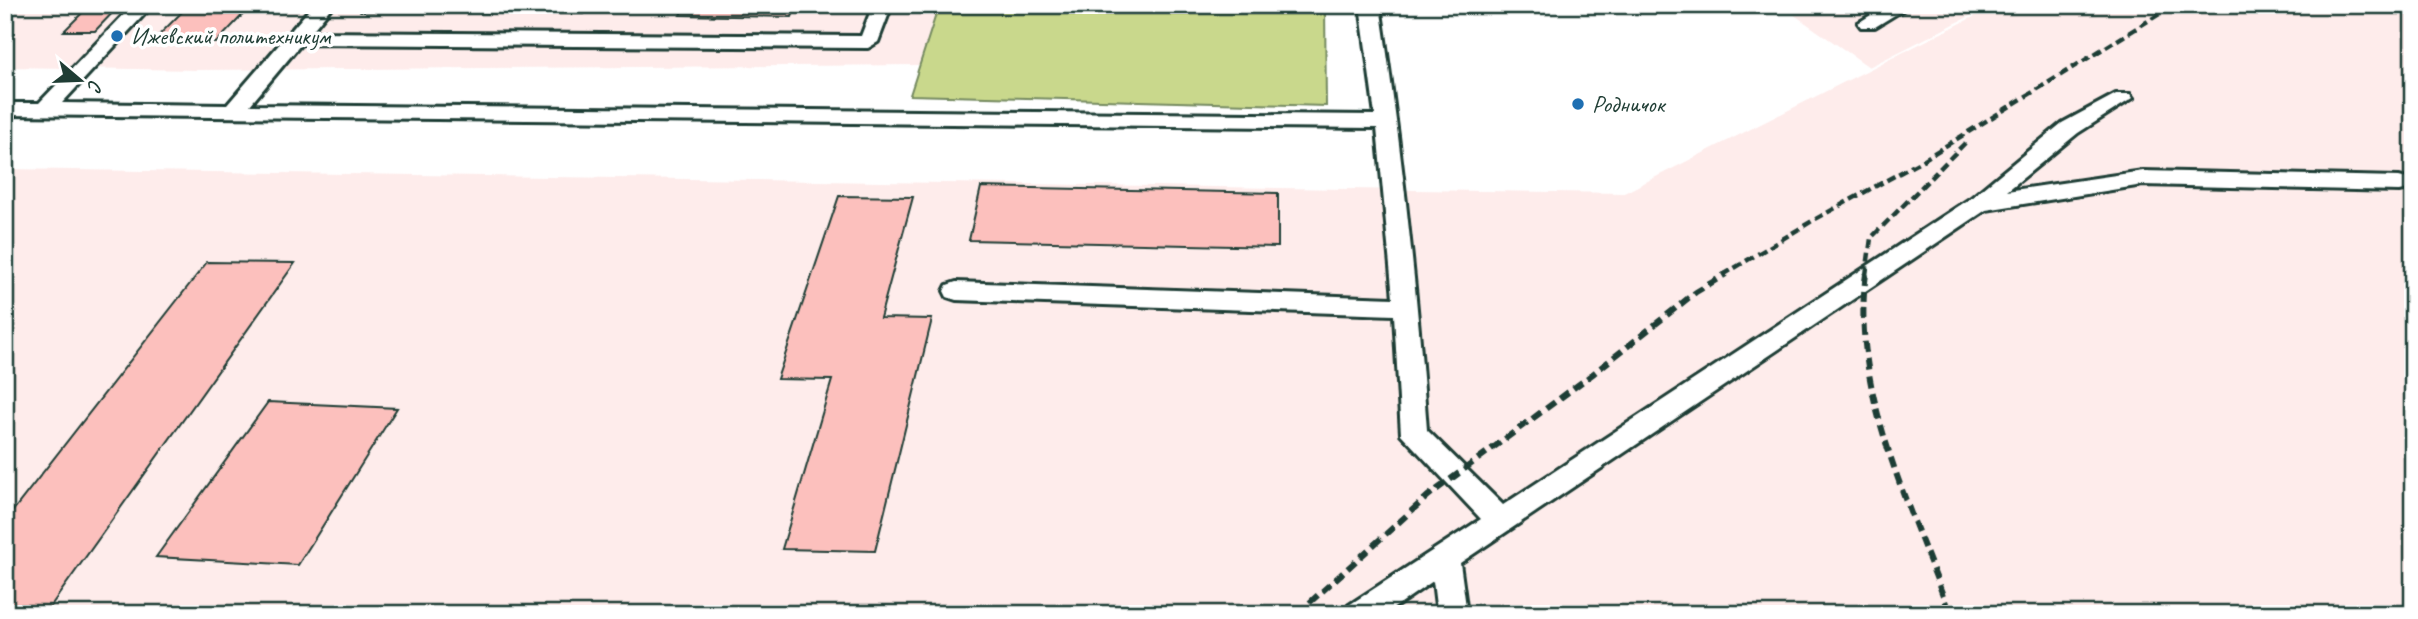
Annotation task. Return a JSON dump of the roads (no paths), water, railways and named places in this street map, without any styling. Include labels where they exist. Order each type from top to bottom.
[{"type":"lane","points":[[44,110],[144,5]]},
{"type":"lane","points":[[233,111],[324,5]]},
{"type":"lane","points":[[296,38],[868,42],[883,5]]},
{"type":"lane","points":[[1370,5],[1387,122],[1406,307],[1414,434],[1500,520]]},
{"type":"lane","points":[[1868,23],[1902,5]]},
{"type":"lane","points":[[1360,614],[1980,203],[2070,128],[2123,97]]},
{"type":"lane","points":[[5,109],[1387,122]]},
{"type":"lane","points":[[1980,203],[2143,178],[2399,184]]},
{"type":"lane","points":[[956,291],[1406,307]]},
{"type":"lane","points":[[1445,557],[1452,614]]},
{"type":"railway","points":[[1723,275],[1812,221],[1918,163],[2174,5]]},
{"type":"railway","points":[[1866,275],[1871,238],[1966,142]]},
{"type":"railway","points":[[1297,614],[1428,496],[1594,373],[1696,292],[1726,274]]},
{"type":"railway","points":[[1866,274],[1863,317],[1875,404],[1902,490],[1950,614]]},
{"type":"place","name":"Ижевский политехникум","points":[[117,36]]},
{"type":"place","name":"Родничок","points":[[1578,104]]}]
